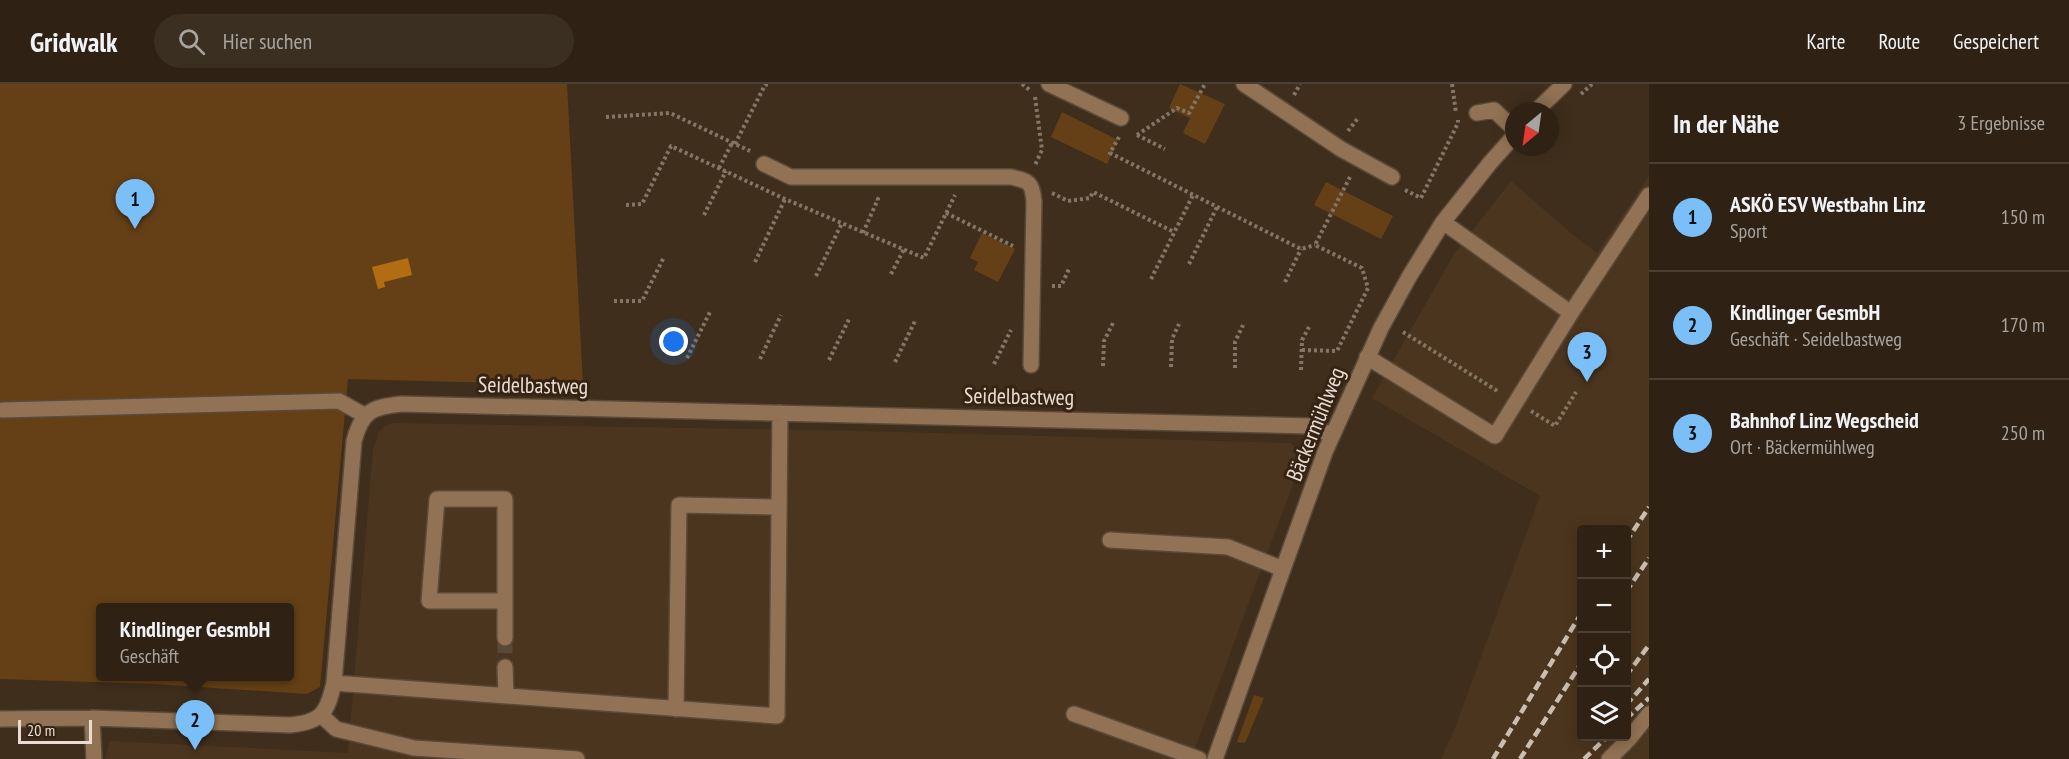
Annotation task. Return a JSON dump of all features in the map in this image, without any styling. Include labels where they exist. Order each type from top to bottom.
[{"type":"street","points":[[1049,84],[1122,123]]},
{"type":"street","points":[[1244,84],[1359,160],[1392,177]]},
{"type":"street","points":[[1545,102],[1564,84]]},
{"type":"street","points":[[1477,112],[1494,110],[1505,120]]},
{"type":"street","name":"Bäckermühlweg","points":[[1215,759],[1332,435],[1367,357],[1408,277],[1443,222],[1505,146]]},
{"type":"street","points":[[764,164],[791,177],[1011,177],[1030,184],[1033,256],[1031,364]]},
{"type":"street","points":[[1367,357],[1495,436],[1571,313],[1649,195]]},
{"type":"street","points":[[1443,222],[1571,313]]},
{"type":"street","points":[[0,719],[92,718],[291,725],[307,723],[322,716],[329,703],[334,683],[354,441],[357,428],[364,415],[339,401],[3,410]]},
{"type":"street","name":"Seidelbastweg","points":[[364,415],[379,406],[401,404],[1309,426],[1332,435]]},
{"type":"street","points":[[334,683],[777,716],[780,413]]},
{"type":"street","points":[[505,601],[429,601],[437,499],[505,500],[505,601],[505,638]]},
{"type":"street","points":[[676,709],[679,505],[779,507]]},
{"type":"street","points":[[1110,540],[1228,547],[1283,569]]},
{"type":"street","points":[[506,667],[506,696]]},
{"type":"street","points":[[1074,714],[1199,759]]},
{"type":"street","points":[[1610,759],[1649,714]]},
{"type":"street","points":[[322,716],[336,729],[414,748],[577,759]]},
{"type":"street","points":[[92,718],[94,759]]},
{"type":"path","points":[[719,168],[765,85],[768,84]]},
{"type":"path","points":[[1033,84],[1042,150],[1030,184],[1068,201],[1090,198],[1092,192],[1174,232]]},
{"type":"path","points":[[1137,135],[1177,108],[1189,113],[1205,84]]},
{"type":"path","points":[[1425,188],[1458,123],[1452,84]]},
{"type":"path","points":[[606,117],[670,113],[754,154],[764,164]]},
{"type":"path","points":[[1165,149],[1137,135],[1122,123],[1110,153],[1301,249],[1315,245],[1362,268],[1368,288],[1337,351],[1302,350]]},
{"type":"path","points":[[626,205],[642,204],[671,146],[785,199],[924,258],[964,177]]},
{"type":"path","points":[[1315,245],[1359,160]]},
{"type":"path","points":[[704,214],[726,171]]},
{"type":"path","points":[[863,233],[878,199],[861,191],[867,177]]},
{"type":"path","points":[[1151,279],[1193,195]]},
{"type":"path","points":[[755,262],[785,199]]},
{"type":"path","points":[[1189,264],[1217,207]]},
{"type":"path","points":[[946,213],[1033,256]]},
{"type":"path","points":[[816,276],[842,223]]},
{"type":"path","points":[[891,274],[904,249]]},
{"type":"path","points":[[1285,282],[1301,249]]},
{"type":"path","points":[[614,302],[642,302],[664,257]]},
{"type":"path","points":[[687,358],[711,310]]},
{"type":"path","points":[[760,359],[781,315]]},
{"type":"path","points":[[829,360],[850,317]]},
{"type":"path","points":[[895,362],[916,319]]},
{"type":"path","points":[[1103,366],[1104,341],[1113,323]]},
{"type":"path","points":[[1172,367],[1172,339],[1179,324]]},
{"type":"path","points":[[1235,368],[1235,342],[1244,325]]},
{"type":"path","points":[[1301,370],[1302,340],[1309,327]]},
{"type":"path","points":[[1383,367],[1403,332],[1555,426],[1576,392]]},
{"type":"shaded area","points":[[0,84],[567,84],[583,385],[348,379],[320,687],[307,694],[154,684],[0,679]]},
{"type":"shaded area","points":[[1180,84],[1225,104],[1205,144],[1183,133],[1190,118],[1169,108]]},
{"type":"shaded area","points":[[1062,112],[1118,140],[1107,164],[1051,137]]},
{"type":"shaded area","points":[[1649,176],[1649,759],[1441,759],[1455,728],[1540,496],[1372,398],[1454,254],[1511,181],[1597,253]]},
{"type":"shaded area","points":[[1326,182],[1393,216],[1381,239],[1314,205]]},
{"type":"shaded area","points":[[982,233],[1015,249],[998,282],[974,270],[978,262],[970,258]]},
{"type":"shaded area","points":[[408,258],[412,275],[384,282],[385,287],[378,289],[372,267]]},
{"type":"shaded area","points":[[393,423],[865,431],[1290,443],[1304,454],[1191,759],[105,759],[110,741],[348,753],[373,449],[379,432],[385,426]]},
{"type":"shaded area","points":[[1254,695],[1264,698],[1245,743],[1237,742]]},
{"type":"tunnel","points":[[505,638],[505,667]]},
{"type":"railway","points":[[1631,534],[1649,507]]},
{"type":"railway","points":[[1631,585],[1649,558]]},
{"type":"railway","points":[[1493,759],[1577,620]]},
{"type":"railway","points":[[1631,669],[1649,645]]},
{"type":"railway","points":[[1520,759],[1577,670]]},
{"type":"railway","points":[[1631,699],[1649,679]]},
{"type":"railway","points":[[1631,714],[1649,698]]},
{"type":"railway","points":[[1584,759],[1603,741]]},
{"type":"place","name":"ASKÖ ESV Westbahn Linz","points":[[135,229]]},
{"type":"place","name":"Bahnhof Linz Wegscheid","points":[[1587,382]]},
{"type":"place","name":"Kindlinger GesmbH","points":[[195,750]]}]
